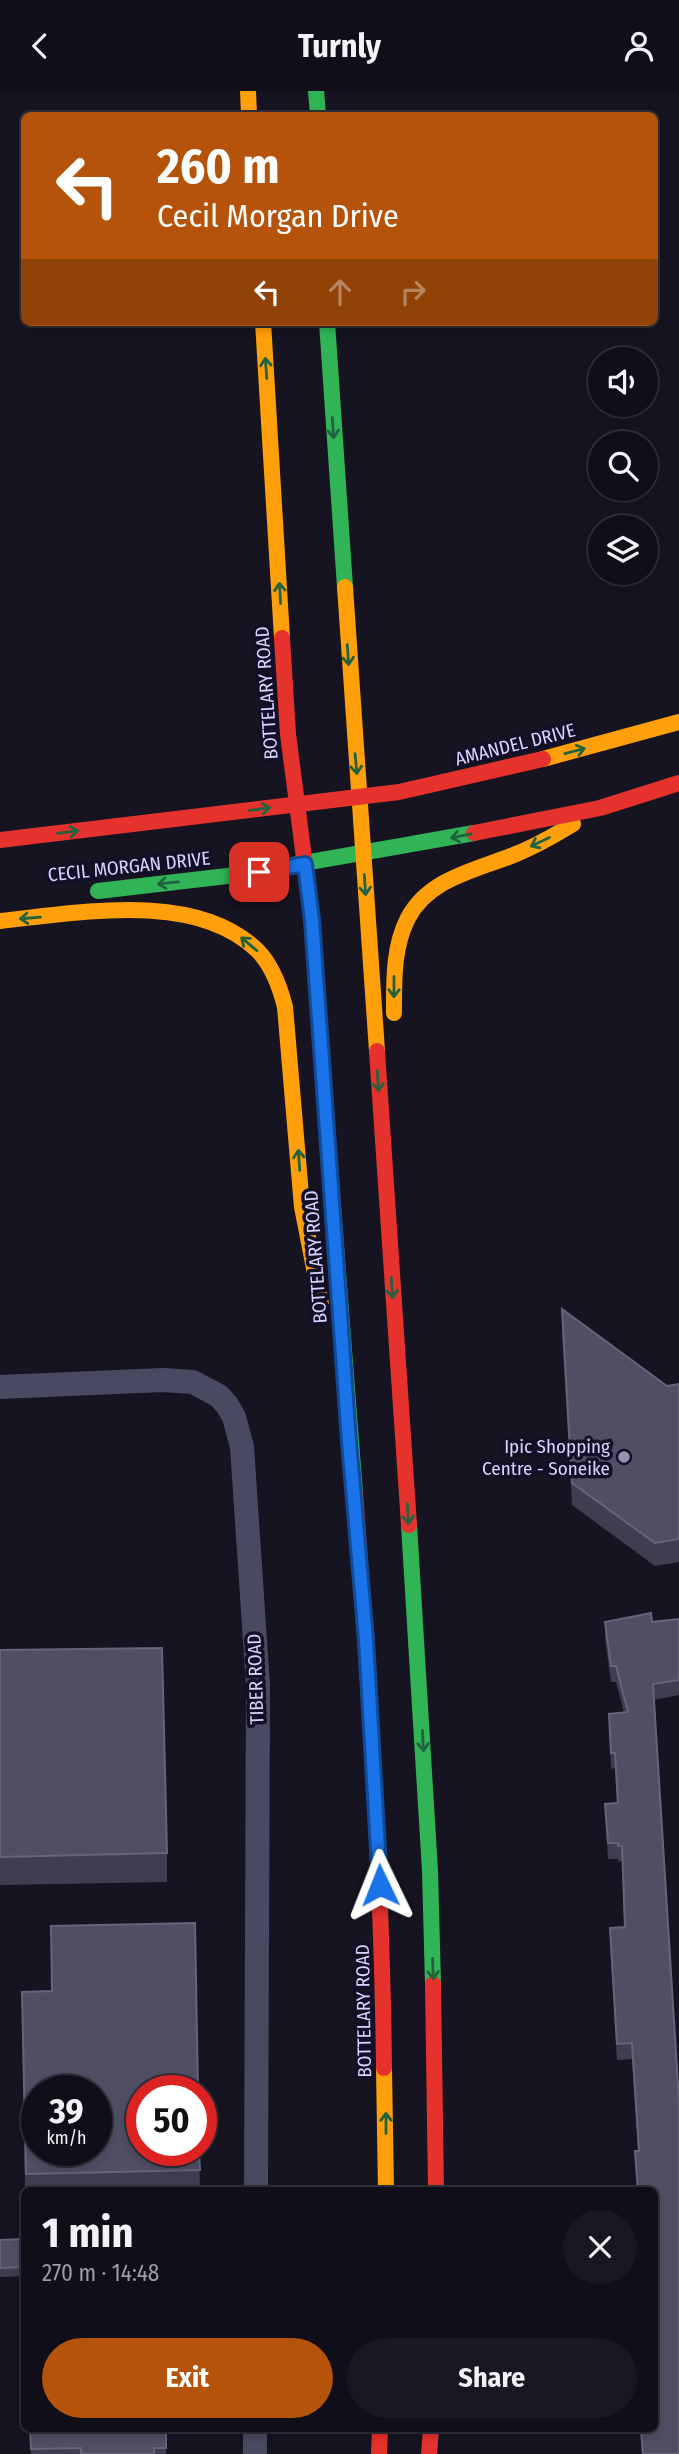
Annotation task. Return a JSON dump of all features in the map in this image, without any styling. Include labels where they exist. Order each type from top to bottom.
[{"type":"main road","points":[[248,91],[249,112]]},
{"type":"main road","points":[[316,91],[318,112]]},
{"type":"main road","name":"BOTTELARY ROAD","points":[[263,326],[288,734],[312,920],[366,1640],[379,1858],[386,2074],[386,2187]]},
{"type":"main road","points":[[327,326],[417,1639],[430,1871],[436,2187]]},
{"type":"main road","name":"AMANDEL DRIVE","points":[[296,804],[399,792],[509,768],[679,722]]},
{"type":"main road","points":[[363,855],[600,808],[679,783]]},
{"type":"main road","name":"CECIL MORGAN DRIVE","points":[[0,840],[296,804]]},
{"type":"main road","points":[[394,1033],[394,975],[398,945],[407,920],[420,900],[456,876],[512,856],[558,834],[600,808]]},
{"type":"main road","name":"CECIL MORGAN DRIVE","points":[[83,892],[236,875],[363,855]]},
{"type":"main road","points":[[0,921],[158,909],[205,920],[235,933],[257,949],[280,988],[285,1007],[302,1207],[352,1469]]},
{"type":"main road","points":[[387,1219],[394,1060]]},
{"type":"main road","points":[[379,2454],[380,2432]]},
{"type":"main road","points":[[429,2454],[430,2432]]},
{"type":"street","name":"TIBER ROAD","points":[[0,1387],[163,1380],[193,1382],[219,1396],[234,1417],[242,1447],[258,1685],[256,2187]]},
{"type":"street","points":[[255,2432],[255,2454]]},
{"type":"building","name":"Ipic Shopping Centre - Soneike","points":[[562,1309],[667,1386],[679,1384],[679,1539],[655,1543],[572,1483]]},
{"type":"building","points":[[651,1613],[652,1622],[679,1619],[679,1680],[653,1684],[679,2101],[679,2454],[643,2454],[641,2432],[658,2432],[658,2187],[638,2187],[635,2151],[639,2151],[632,2043],[617,2044],[610,1928],[625,1927],[622,1846],[608,1843],[605,1804],[618,1803],[609,1714],[628,1712],[616,1666],[611,1666],[605,1622]]},
{"type":"building","points":[[162,1648],[167,1853],[0,1857],[0,1650]]},
{"type":"building","points":[[195,1923],[198,2075],[126,2075],[126,2166],[200,2166],[200,2170],[26,2174],[26,2166],[112,2166],[112,2075],[24,2075],[22,1992],[52,1991],[51,1926]]},
{"type":"building","points":[[21,2239],[21,2267],[0,2268],[0,2240]]},
{"type":"building","points":[[30,2432],[166,2432],[166,2448],[154,2448],[154,2454],[81,2454],[81,2448],[31,2449]]},
{"type":"traffic: fast","points":[[316,91],[318,112]]},
{"type":"traffic: fast","points":[[327,326],[345,587]]},
{"type":"traffic: fast","points":[[98,891],[236,875],[474,833]]},
{"type":"traffic: fast","points":[[334,1220],[355,1493]]},
{"type":"traffic: fast","points":[[409,1525],[430,1871],[433,1984]]},
{"type":"traffic: slow","points":[[248,91],[249,112]]},
{"type":"traffic: slow","points":[[263,326],[282,638]]},
{"type":"traffic: slow","points":[[345,587],[377,1051]]},
{"type":"traffic: slow","points":[[543,759],[679,722]]},
{"type":"traffic: slow","points":[[394,1013],[394,977],[399,941],[417,904],[441,884],[523,851],[573,824]]},
{"type":"traffic: slow","points":[[0,921],[99,911],[169,912],[202,919],[231,931],[257,950],[275,977],[285,1007],[302,1207],[321,1304]]},
{"type":"traffic: slow","points":[[384,2068],[386,2187]]},
{"type":"traffic: jam","points":[[282,638],[288,734],[312,920],[334,1220]]},
{"type":"traffic: jam","points":[[0,840],[399,792],[543,759]]},
{"type":"traffic: jam","points":[[474,833],[600,808],[679,783]]},
{"type":"traffic: jam","points":[[377,1051],[409,1525]]},
{"type":"traffic: jam","points":[[355,1493],[378,1852],[384,2068]]},
{"type":"traffic: jam","points":[[433,1984],[436,2187]]},
{"type":"traffic: jam","points":[[379,2454],[380,2432]]},
{"type":"traffic: jam","points":[[429,2454],[431,2432]]},
{"type":"place","name":"Ipic Shopping Centre - Soneike","points":[[624,1457]]},
{"type":"route","points":[[259,872],[305,864],[312,920],[374,1749],[380,1885]]}]
